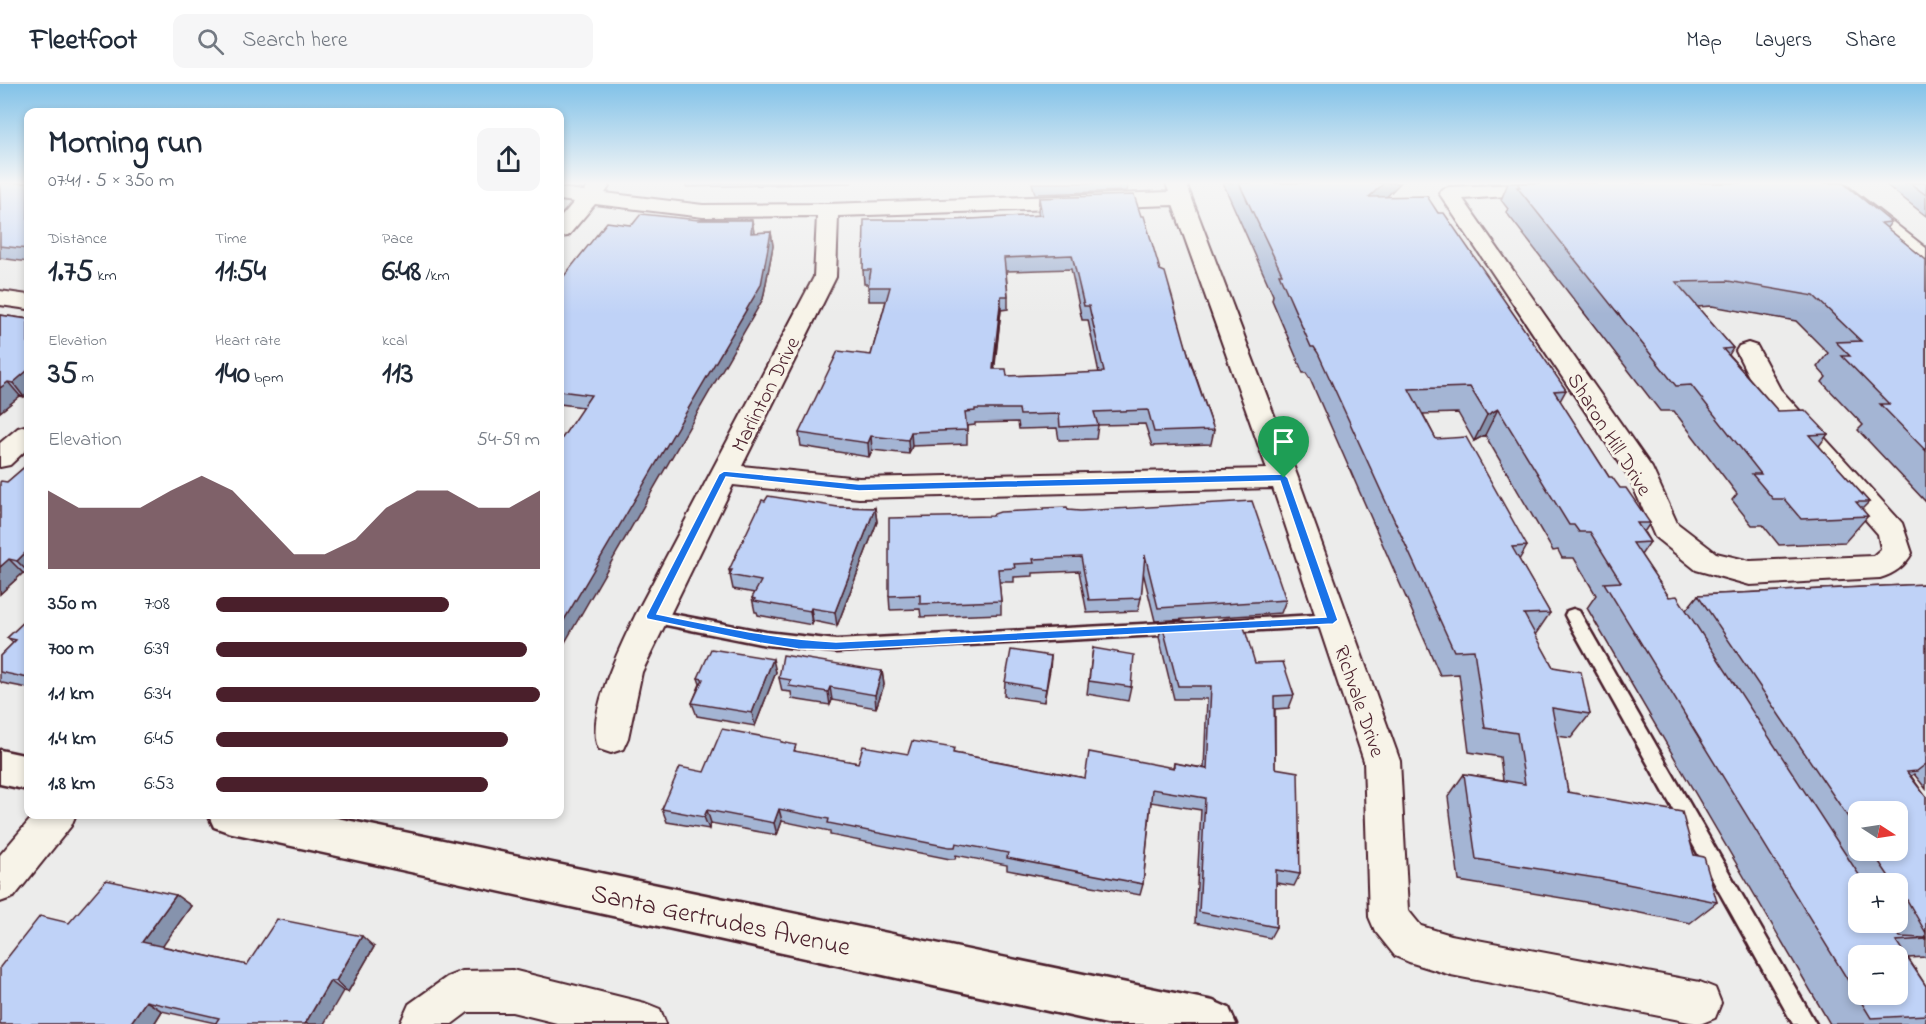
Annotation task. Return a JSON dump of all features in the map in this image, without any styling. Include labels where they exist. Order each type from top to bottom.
[{"type":"main road","points":[[0,767],[24,772]]},
{"type":"main road","name":"Santa Gertrudes Avenue","points":[[251,819],[1214,1024]]},
{"type":"street","name":"Marlinton Drive","points":[[611,738],[625,672],[651,616],[825,277],[827,227]]},
{"type":"street","name":"Richvale Drive","points":[[1192,227],[1284,478],[1382,761],[1389,917],[1409,942],[1451,955],[1700,1003]]},
{"type":"street","name":"Sharon Hill Drive","points":[[1472,227],[1642,475],[1665,529],[1707,562],[1750,573],[1880,567],[1897,552],[1892,531],[1769,393],[1748,351]]},
{"type":"street","points":[[1886,227],[1926,259]]},
{"type":"street","points":[[0,298],[24,301]]},
{"type":"street","points":[[0,458],[24,437]]},
{"type":"street","points":[[724,474],[859,488],[1284,478]]},
{"type":"street","points":[[0,884],[54,819]]},
{"type":"street","points":[[421,1024],[424,1019],[462,992],[512,991],[645,1024]]},
{"type":"lane","points":[[1573,615],[1805,1024]]},
{"type":"lane","points":[[651,616],[760,639],[836,646],[1191,628]]},
{"type":"lane","points":[[1215,626],[1333,620]]},
{"type":"building","points":[[0,227],[24,227],[24,249],[0,246]]},
{"type":"building","points":[[603,227],[751,227],[751,233],[771,232],[761,285],[564,620],[564,435],[591,395],[564,392],[564,276]]},
{"type":"building","points":[[864,227],[1147,227],[1160,270],[1165,272],[1191,364],[1214,430],[1154,432],[1148,410],[1094,412],[1098,425],[1060,427],[1059,414],[1020,415],[1019,409],[975,409],[975,411],[965,412],[967,430],[911,432],[908,440],[871,436],[868,443],[799,433],[838,351],[871,355],[890,287],[868,287],[871,270],[863,270]],"holes":[[[1072,255],[1084,306],[1089,306],[1104,372],[1007,376],[1006,369],[993,369],[1001,296],[1008,296],[1004,258]]]},
{"type":"building","points":[[1260,227],[1454,227],[1566,390],[1554,391],[1609,477],[1612,477],[1620,488],[1626,488],[1650,523],[1637,523],[1650,542],[1633,543],[1669,597],[1677,596],[1858,873],[1848,873],[1848,933],[1898,933],[1900,937],[1926,937],[1926,939],[1896,941],[1899,945],[1848,945],[1848,981],[1604,583],[1621,582],[1590,532],[1579,532],[1574,525],[1569,525],[1498,409],[1487,415],[1470,387],[1409,389],[1436,439],[1466,437],[1527,546],[1512,547],[1550,613],[1524,614],[1553,667],[1581,672],[1590,714],[1552,708],[1568,792],[1682,812],[1694,855],[1704,857],[1717,902],[1602,879],[1476,859],[1464,774],[1525,784],[1517,733],[1485,728],[1474,650],[1454,651],[1318,353],[1314,347],[1311,347],[1279,274],[1282,274]]},
{"type":"building","points":[[1549,227],[1886,227],[1926,260],[1926,451],[1880,404],[1889,404],[1842,356],[1850,356],[1836,342],[1861,341],[1814,296],[1728,281],[1676,282],[1733,348],[1723,349],[1778,411],[1805,410],[1828,434],[1809,435],[1869,502],[1856,502],[1868,516],[1801,519],[1784,499],[1773,499],[1752,474],[1761,474],[1691,385],[1676,386]]},
{"type":"building","points":[[0,315],[24,318],[24,373],[13,383],[8,382],[0,388]]},
{"type":"building","points":[[24,467],[24,554],[17,561],[9,559],[0,567],[0,482],[7,482]]},
{"type":"building","points":[[768,496],[838,507],[875,508],[835,612],[811,608],[810,611],[754,601],[755,599],[752,598],[761,581],[729,575],[732,570],[729,570],[762,500],[765,501]]},
{"type":"building","points":[[1252,501],[1286,600],[1158,608],[1145,555],[1141,598],[1089,600],[1081,557],[1033,559],[1034,563],[1014,564],[1015,568],[998,569],[1001,601],[920,604],[920,595],[889,596],[889,518],[993,516],[1000,512],[1043,510],[1043,508],[1067,507],[1068,510],[1080,511]]},
{"type":"building","points":[[1926,584],[1926,764],[1917,771],[1907,772],[1926,797],[1926,933],[1908,902],[1908,873],[1887,873],[1878,861],[1908,861],[1908,801],[1848,801],[1848,817],[1698,595]]},
{"type":"building","points":[[1242,620],[1255,663],[1283,662],[1294,695],[1274,696],[1275,768],[1298,772],[1300,874],[1276,870],[1276,927],[1199,912],[1205,798],[1152,789],[1143,884],[1007,858],[1008,853],[956,843],[955,847],[949,847],[828,823],[829,819],[779,809],[774,823],[707,810],[704,817],[662,809],[680,767],[704,772],[722,729],[781,740],[781,742],[796,745],[794,751],[858,763],[863,746],[908,754],[912,741],[954,748],[953,753],[1085,778],[1089,752],[1174,768],[1174,763],[1207,769],[1211,686],[1178,686],[1162,624]]},
{"type":"building","points":[[24,622],[24,677],[0,672],[0,656],[16,640],[7,638]]},
{"type":"building","points":[[1093,648],[1134,655],[1131,687],[1089,681]]},
{"type":"building","points":[[711,649],[773,659],[752,713],[692,703],[703,679],[698,678]]},
{"type":"building","points":[[1011,650],[1051,656],[1046,689],[1005,682]]},
{"type":"building","points":[[783,655],[882,671],[875,695],[830,687],[828,692],[789,686],[791,680],[779,678]]},
{"type":"building","points":[[106,880],[176,895],[142,942],[247,965],[277,919],[362,936],[336,981],[330,981],[305,1024],[215,1024],[219,1018],[146,1001],[130,1024],[0,1024],[0,967],[40,916],[69,923]]},
{"type":"building","points":[[1908,959],[1926,986],[1926,1015],[1871,1018],[1863,1005],[1908,1005]]},
{"type":"route","points":[[724,474],[859,488],[1284,478],[1333,620],[836,646],[760,639],[651,616],[724,474]]}]
